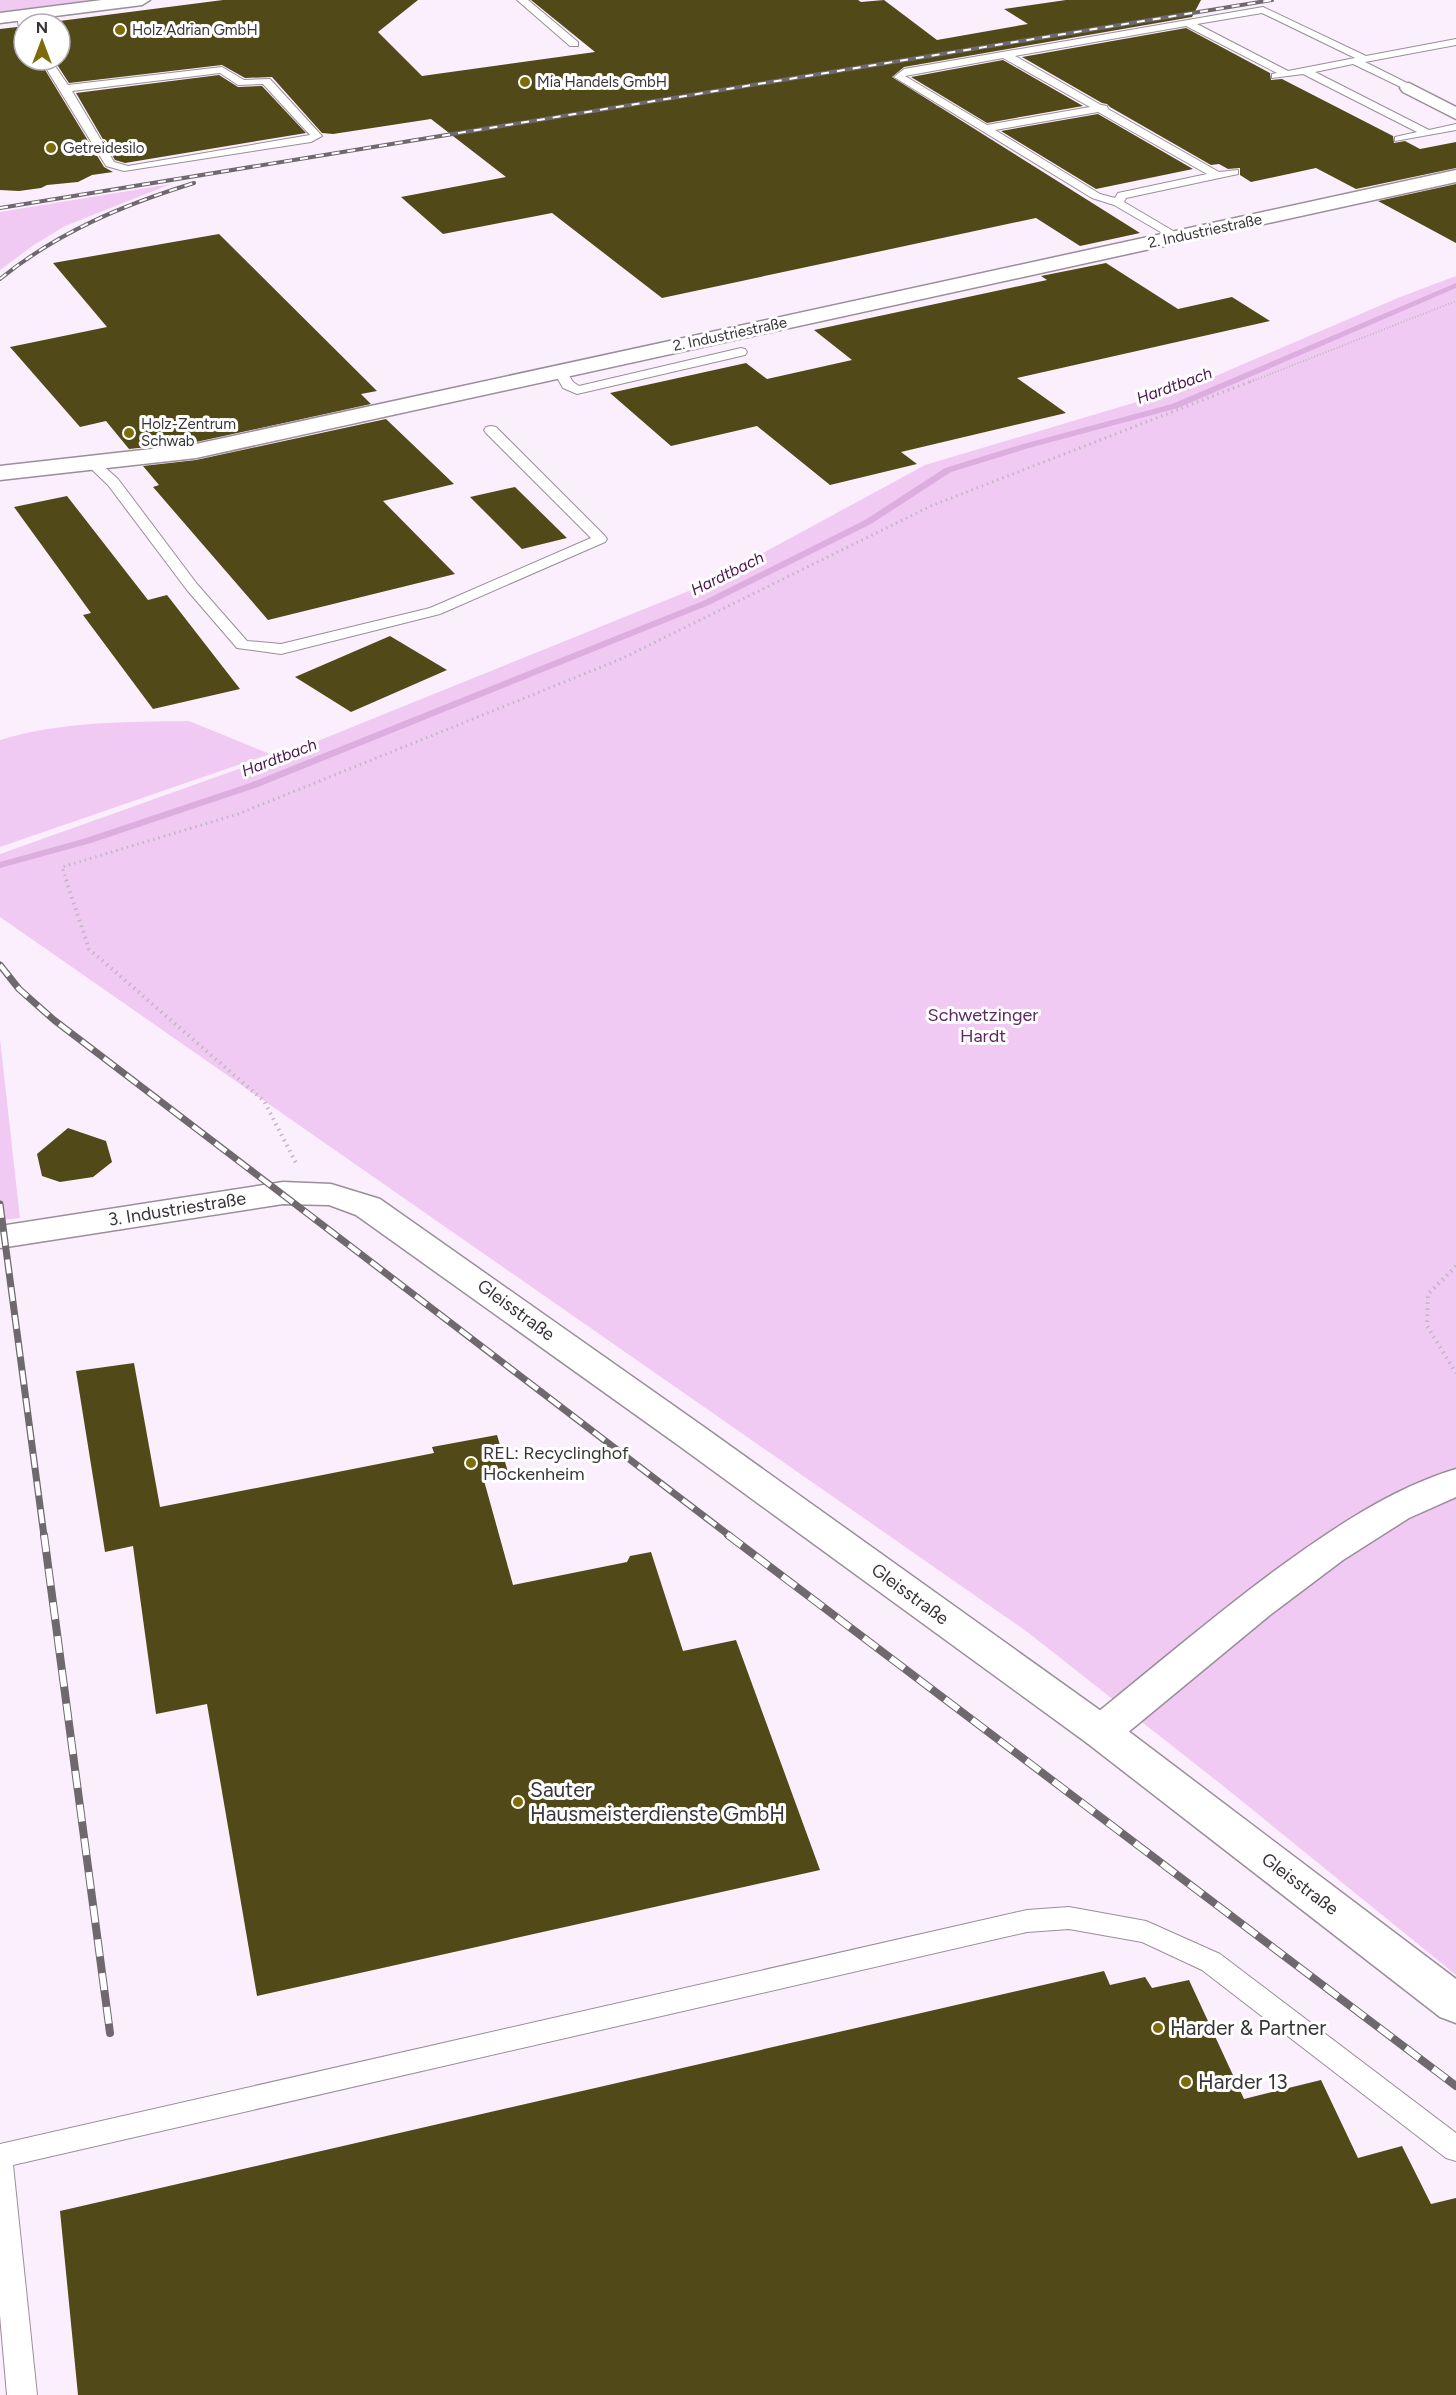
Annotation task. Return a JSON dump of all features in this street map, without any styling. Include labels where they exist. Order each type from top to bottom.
[{"type":"street","points":[[72,12],[142,0]]},
{"type":"street","points":[[1409,88],[1456,114]]},
{"type":"street","name":"2. Industriestraße","points":[[0,473],[196,450],[1456,177]]},
{"type":"street","name":"3. Industriestraße","points":[[0,1237],[283,1193],[312,1193],[353,1200]]},
{"type":"street","name":"Gleisstraße","points":[[353,1200],[394,1223],[1101,1732],[1456,2004]]},
{"type":"street","points":[[1101,1732],[1256,1605],[1330,1550],[1396,1508],[1456,1482]]},
{"type":"lane","points":[[522,0],[574,44]]},
{"type":"lane","points":[[1176,237],[1118,203],[1096,196],[899,77],[904,72],[1263,10],[1409,88]]},
{"type":"lane","points":[[1187,23],[1281,75],[1456,42]]},
{"type":"lane","points":[[1004,54],[1218,176]]},
{"type":"lane","points":[[54,72],[110,164],[128,168],[311,139],[317,136],[266,81],[242,83],[222,70],[65,89]]},
{"type":"lane","points":[[1305,70],[1426,133]]},
{"type":"lane","points":[[985,129],[1115,106]]},
{"type":"lane","points":[[1399,139],[1456,127]]},
{"type":"lane","points":[[1118,203],[1122,195],[1234,172]]},
{"type":"lane","points":[[560,372],[568,385],[577,390],[741,352]]},
{"type":"lane","points":[[92,463],[112,482],[192,587],[242,645],[281,649],[435,611],[600,539],[491,430]]},
{"type":"lane","points":[[0,2156],[1027,1921],[1069,1918],[1146,1932],[1211,1962],[1456,2149]]},
{"type":"lane","points":[[0,2167],[22,2395]]},
{"type":"path","points":[[312,1193],[264,1101],[90,949],[62,867],[238,814],[621,659],[931,507],[1456,301]]},
{"type":"path","points":[[1456,1266],[1428,1294],[1427,1326],[1456,1373]]},
{"type":"green space","points":[[0,0],[91,0],[0,12]]},
{"type":"green space","points":[[171,184],[65,226],[0,270],[0,212]]},
{"type":"green space","name":"Schwetzinger Hardt","points":[[1456,276],[1456,1975],[1222,1785],[1026,1631],[0,917],[0,854],[320,740],[706,584],[925,465],[1197,384],[1400,297]]},
{"type":"green space","points":[[189,721],[270,754],[0,847],[0,740],[70,726],[118,722]]},
{"type":"green space","points":[[0,1039],[20,1218],[0,1220]]},
{"type":"building","points":[[223,0],[418,0],[378,32],[422,76],[595,52],[531,0],[858,0],[861,2],[884,0],[937,40],[1028,24],[1004,9],[1066,0],[1201,0],[1192,17],[904,67],[892,77],[1140,233],[1080,246],[1036,218],[662,298],[552,213],[443,234],[401,197],[506,177],[431,119],[333,134],[322,133],[272,77],[245,78],[222,65],[69,83],[62,72],[72,72],[72,19]]},
{"type":"building","points":[[12,28],[12,72],[46,72],[104,167],[113,172],[92,175],[78,182],[47,185],[41,188],[19,191],[0,190],[0,29]]},
{"type":"building","points":[[1186,28],[1270,73],[1271,80],[1282,79],[1393,136],[1394,143],[1405,141],[1420,149],[1456,142],[1456,168],[1356,189],[1316,168],[1251,182],[1240,175],[1240,168],[1228,169],[1219,164],[1211,165],[1022,57]]},
{"type":"building","points":[[1003,60],[1083,106],[987,123],[911,77]]},
{"type":"building","points":[[219,75],[238,87],[262,86],[306,133],[125,163],[115,160],[76,93]]},
{"type":"building","points":[[1098,114],[1193,169],[1096,189],[1001,131]]},
{"type":"building","points":[[1456,184],[1456,243],[1378,201]]},
{"type":"building","points":[[219,234],[377,391],[361,394],[371,404],[196,442],[129,449],[106,421],[80,427],[10,347],[107,327],[53,263]]},
{"type":"building","points":[[1106,263],[1178,309],[1232,297],[1270,321],[1017,378],[1066,413],[901,452],[917,464],[830,485],[757,426],[671,446],[610,393],[746,363],[767,379],[852,360],[814,330],[1047,280],[1041,276]]},
{"type":"building","points":[[386,419],[454,484],[383,501],[455,574],[268,620],[153,487],[159,485],[143,466],[196,460]]},
{"type":"building","points":[[515,487],[567,538],[522,549],[470,497]]},
{"type":"building","points":[[67,496],[148,600],[167,595],[240,689],[153,709],[83,615],[91,613],[14,507]]},
{"type":"building","points":[[390,636],[447,670],[351,712],[295,677]]},
{"type":"building","points":[[68,1128],[106,1141],[112,1162],[93,1177],[60,1182],[42,1176],[37,1154]]},
{"type":"building","points":[[134,1363],[160,1507],[434,1453],[432,1447],[497,1435],[508,1472],[483,1477],[513,1585],[627,1562],[630,1556],[651,1552],[683,1651],[736,1640],[820,1870],[257,1996],[207,1704],[156,1714],[133,1546],[105,1552],[76,1371]]},
{"type":"building","points":[[1104,1971],[1110,1985],[1145,1977],[1152,1988],[1189,1980],[1244,2099],[1321,2080],[1358,2158],[1402,2146],[1431,2204],[1456,2198],[1456,2395],[78,2395],[60,2211]]},
{"type":"waterway","name":"Hardtbach","points":[[0,865],[87,841],[254,785],[706,603],[868,522],[948,470],[1026,446],[1175,406],[1456,285]]},
{"type":"railway","points":[[0,208],[1272,0]]},
{"type":"railway","points":[[0,279],[45,247],[92,222],[194,183]]},
{"type":"railway","points":[[0,965],[19,989],[54,1020],[730,1536]]},
{"type":"railway","points":[[0,1204],[44,1536]]},
{"type":"railway","points":[[44,1535],[110,2033]]},
{"type":"railway","points":[[728,1535],[1456,2086]]},
{"type":"place","name":"Holz Adrian GmbH","points":[[120,30]]},
{"type":"place","name":"Mia Handels GmbH","points":[[525,82]]},
{"type":"place","name":"Getreidesilo","points":[[51,148]]},
{"type":"place","name":"Holz-Zentrum Schwab","points":[[129,433]]},
{"type":"place","name":"REL: Recyclinghof Hockenheim","points":[[471,1463]]},
{"type":"place","name":"Sauter Hausmeisterdienste GmbH","points":[[518,1802]]},
{"type":"place","name":"Harder & Partner","points":[[1158,2028]]},
{"type":"place","name":"Harder 13","points":[[1186,2082]]}]
